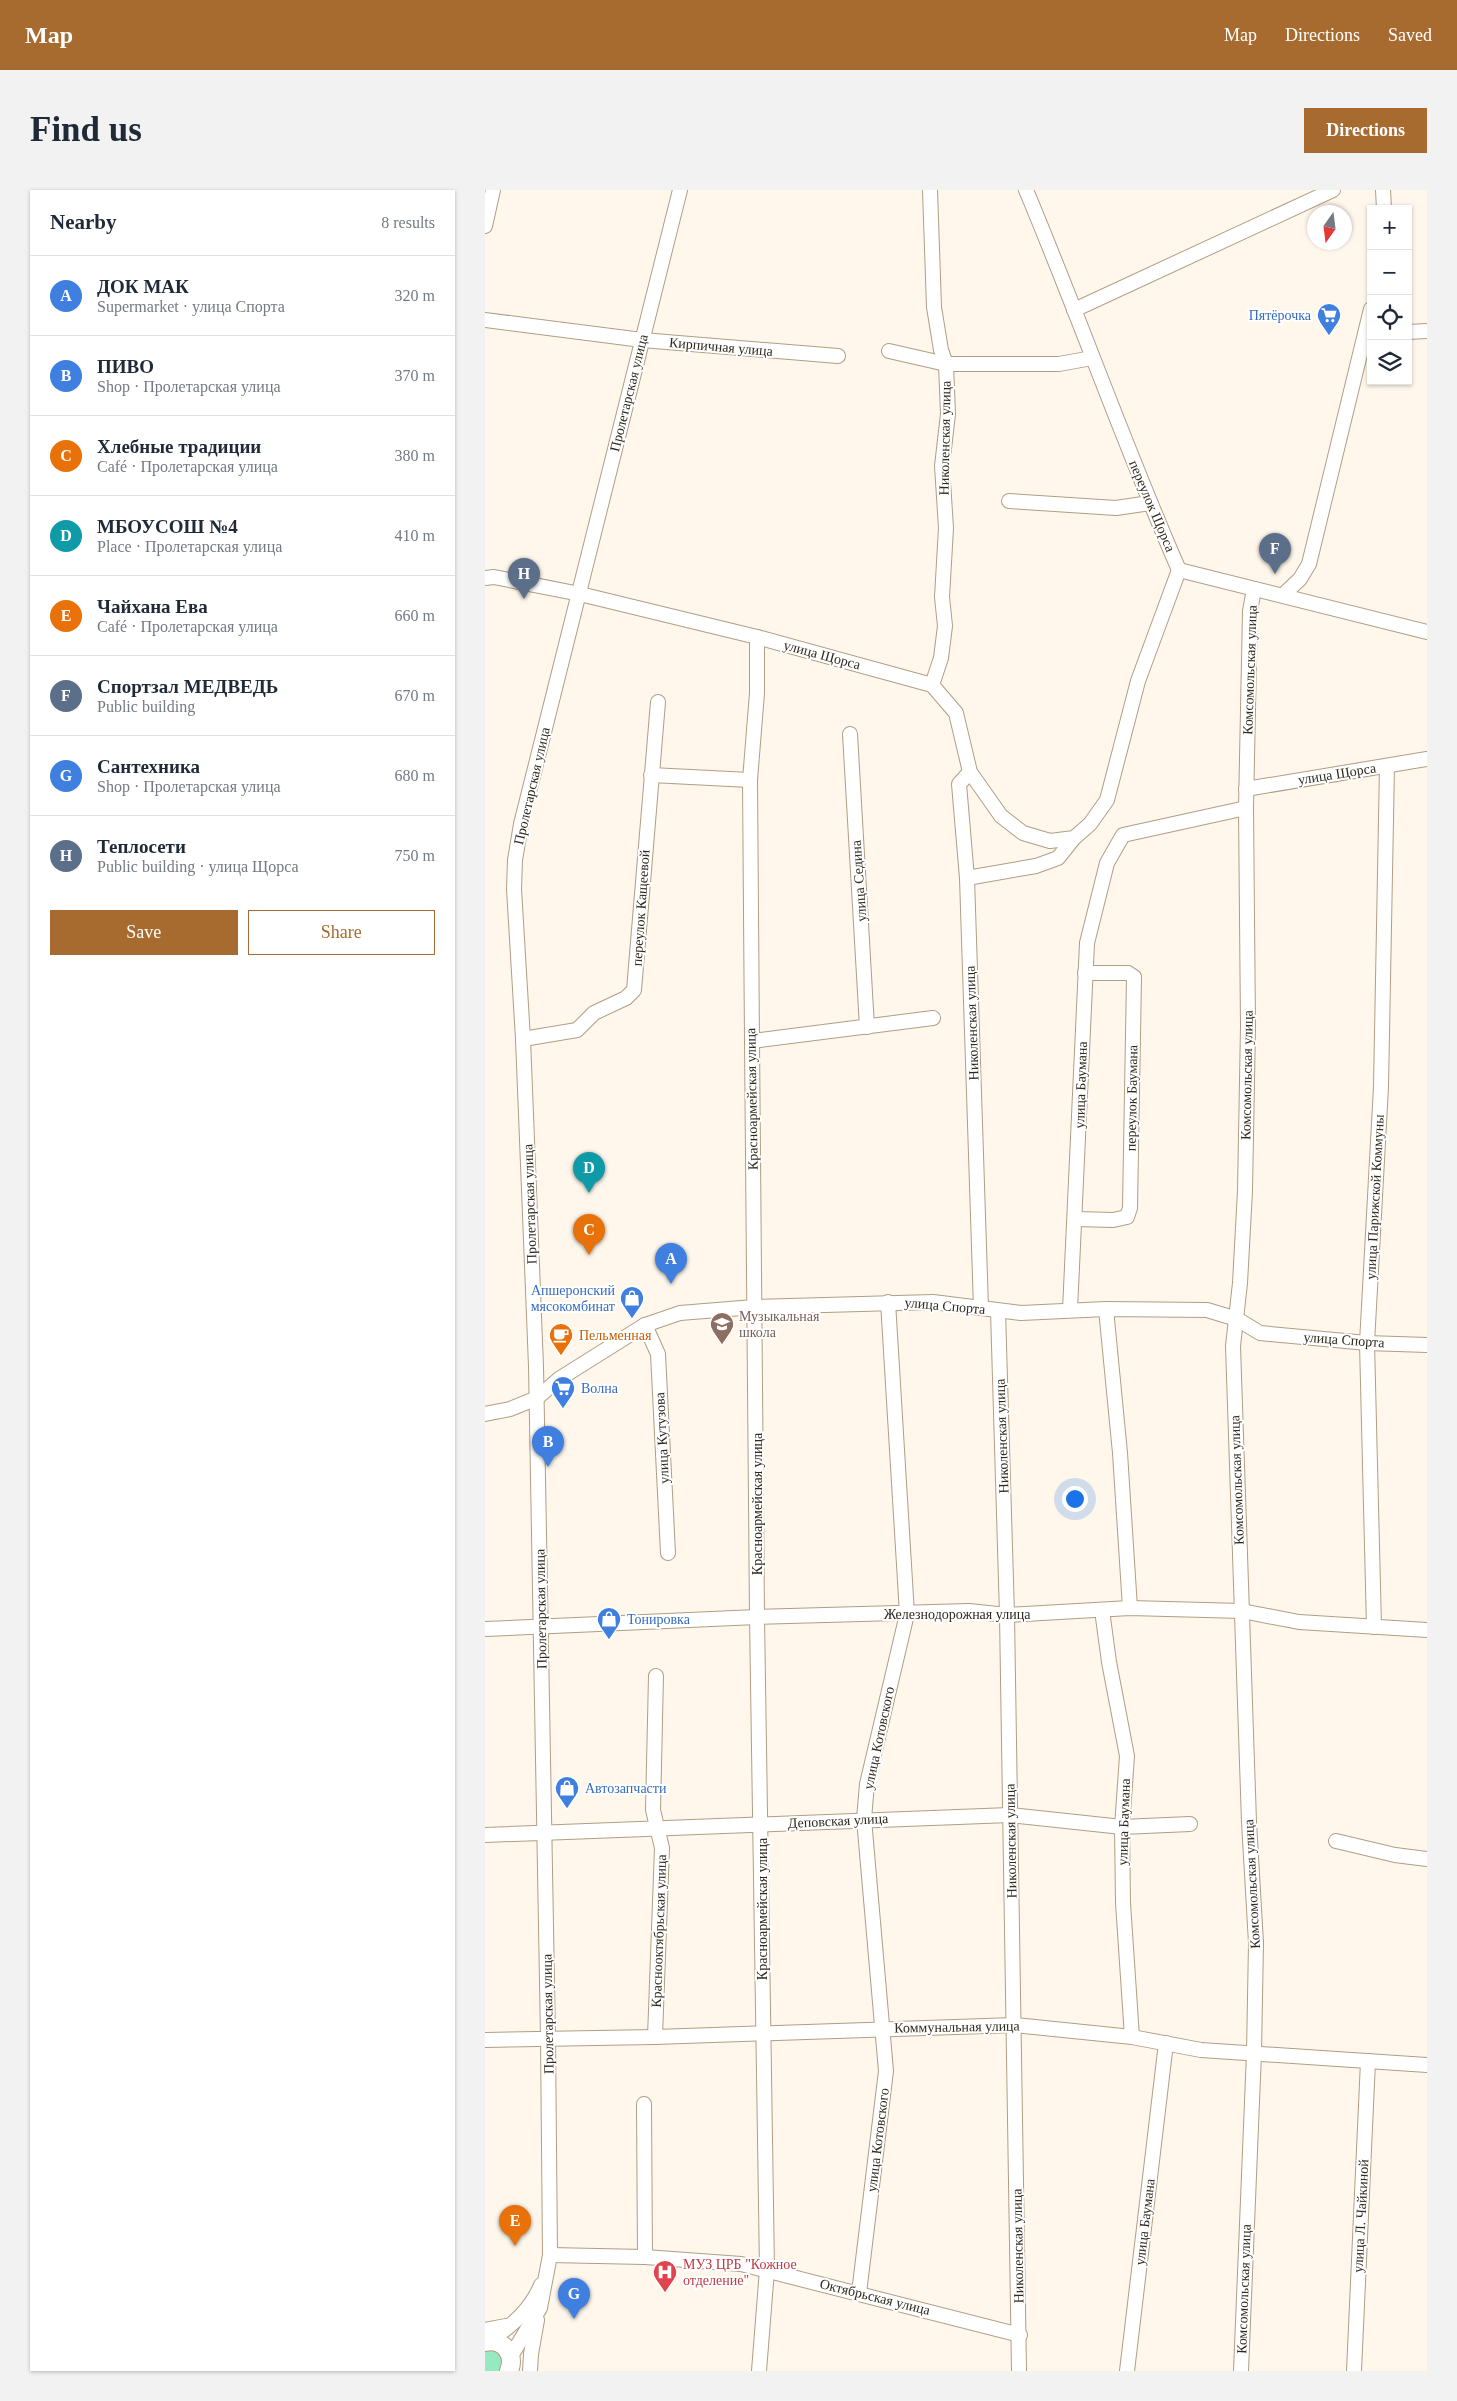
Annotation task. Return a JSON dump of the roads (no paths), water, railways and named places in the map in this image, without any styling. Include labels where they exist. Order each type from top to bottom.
[{"type":"main road","points":[[487,2337],[505,2346],[513,2364]]},
{"type":"street","points":[[485,226],[493,190]]},
{"type":"street","name":"Пролетарская улица","points":[[513,2364],[540,2308],[549,2261],[549,2038],[537,1398],[523,1039],[515,918],[515,860],[521,824],[680,190]]},
{"type":"street","name":"Николенская улица","points":[[930,190],[934,307],[941,350],[946,364],[947,414],[942,466],[946,528],[943,597],[945,626],[941,658],[932,685]]},
{"type":"street","name":"переулок Щорса","points":[[1025,190],[1179,570],[1138,681],[1107,800],[1090,824],[1075,838]]},
{"type":"street","points":[[1075,310],[1333,190]]},
{"type":"street","points":[[1383,190],[1384,205]]},
{"type":"street","name":"Кирпичная улица","points":[[485,320],[642,340],[837,356]]},
{"type":"street","points":[[1412,332],[1427,331]]},
{"type":"street","points":[[1283,595],[1301,579],[1309,564],[1367,336]]},
{"type":"street","points":[[889,351],[946,364],[1059,364],[1092,358]]},
{"type":"street","points":[[1009,501],[1116,508],[1150,502]]},
{"type":"street","points":[[1179,570],[1427,632]]},
{"type":"street","name":"улица Щорса","points":[[485,578],[494,577],[580,594],[757,637],[932,685]]},
{"type":"street","name":"Комсомольская улица","points":[[1241,2371],[1254,2053],[1256,1943],[1249,1822],[1233,1346],[1237,1319],[1245,1190],[1248,1035],[1245,808],[1249,611],[1254,589]]},
{"type":"street","name":"Красноармейская улица","points":[[757,637],[757,693],[750,780],[757,1617],[767,2270],[759,2371]]},
{"type":"street","points":[[932,685],[956,713],[970,772],[1001,816],[1023,833],[1050,841],[1075,838]]},
{"type":"street","name":"переулок Кащеевой","points":[[523,1039],[577,1030],[594,1012],[626,998],[634,990],[658,702]]},
{"type":"street","name":"улица Седина","points":[[849,734],[867,1027]]},
{"type":"street","name":"улица Щорса","points":[[1246,789],[1427,759]]},
{"type":"street","name":"улица Парижской Коммуны","points":[[1374,1627],[1367,1343],[1381,1087],[1387,766]]},
{"type":"street","name":"Николенская улица","points":[[970,772],[959,784],[967,878],[981,1308]]},
{"type":"street","points":[[651,775],[750,780]]},
{"type":"street","name":"улица Баумана","points":[[1070,1310],[1076,1219],[1087,943],[1107,863],[1123,835],[1245,808]]},
{"type":"street","points":[[967,878],[1036,866],[1058,858],[1075,838]]},
{"type":"street","name":"переулок Баумана","points":[[1076,1219],[1113,1220],[1127,1217],[1130,1208],[1134,978],[1128,973],[1085,974]]},
{"type":"street","points":[[752,1041],[933,1018]]},
{"type":"street","name":"улица Котовского","points":[[859,2293],[886,2071],[864,1819],[867,1784],[907,1614],[888,1302]]},
{"type":"street","name":"улица Спорта","points":[[485,1414],[511,1409],[537,1398],[559,1379],[645,1325],[680,1313],[755,1307],[933,1302],[1021,1313],[1107,1309],[1207,1310],[1237,1319],[1260,1333],[1367,1343],[1427,1345]]},
{"type":"street","points":[[1107,1309],[1121,1453],[1129,1608]]},
{"type":"street","name":"Николенская улица","points":[[998,1311],[1007,1615],[1020,2335],[1019,2371]]},
{"type":"street","name":"улица Кутузова","points":[[645,1325],[658,1354],[667,1553]]},
{"type":"street","name":"Железнодорожная улица","points":[[485,1629],[757,1617],[969,1611],[1007,1615],[1129,1608],[1242,1611],[1299,1622],[1427,1630]]},
{"type":"street","name":"улица Баумана","points":[[1102,1610],[1109,1662],[1127,1756],[1122,1827],[1123,1903],[1132,2037]]},
{"type":"street","name":"Краснооктябрьская улица","points":[[655,2037],[662,1848],[653,1810],[656,1676]]},
{"type":"street","name":"Деповская улица","points":[[485,1835],[658,1830],[864,1819],[1010,1815],[1122,1827],[1189,1824]]},
{"type":"street","points":[[1336,1841],[1395,1855],[1427,1859]]},
{"type":"street","name":"Коммунальная улица","points":[[485,2040],[655,2037],[1015,2025],[1132,2037],[1201,2050],[1427,2065]]},
{"type":"street","name":"улица Баумана","points":[[1127,2371],[1166,2043]]},
{"type":"street","name":"улица Л. Чайкиной","points":[[1354,2371],[1369,2061]]},
{"type":"street","points":[[644,2104],[645,2257]]},
{"type":"street","name":"Октябрьская улица","points":[[549,2261],[645,2257],[741,2264],[1020,2335]]},
{"type":"street","name":"Пролетарская улица","points":[[487,2337],[516,2322],[537,2293],[549,2261]]},
{"type":"street","points":[[530,2371],[531,2354],[540,2308]]},
{"type":"place","name":"Пятёрочка","points":[[1329,336]]},
{"type":"place","name":"Спортзал МЕДВЕДЬ","points":[[1275,574]]},
{"type":"place","name":"Теплосети","points":[[524,599]]},
{"type":"place","name":"МБОУСОШ №4","points":[[589,1193]]},
{"type":"place","name":"Хлебные традиции","points":[[589,1255]]},
{"type":"place","name":"ДОК МАК","points":[[671,1284]]},
{"type":"place","name":"Апшеронский мясокомбинат","points":[[632,1319]]},
{"type":"place","name":"Музыкальная школа","points":[[722,1345]]},
{"type":"place","name":"Пельменная","points":[[561,1356]]},
{"type":"place","name":"Волна","points":[[563,1409]]},
{"type":"place","name":"ПИВО","points":[[548,1467]]},
{"type":"place","name":"Тонировка","points":[[609,1640]]},
{"type":"place","name":"Автозапчасти","points":[[567,1809]]},
{"type":"place","name":"Чайхана Ева","points":[[515,2246]]},
{"type":"place","name":"МУЗ ЦРБ \"Кожное отделение\"","points":[[665,2293]]},
{"type":"place","name":"Сантехника","points":[[574,2319]]}]
